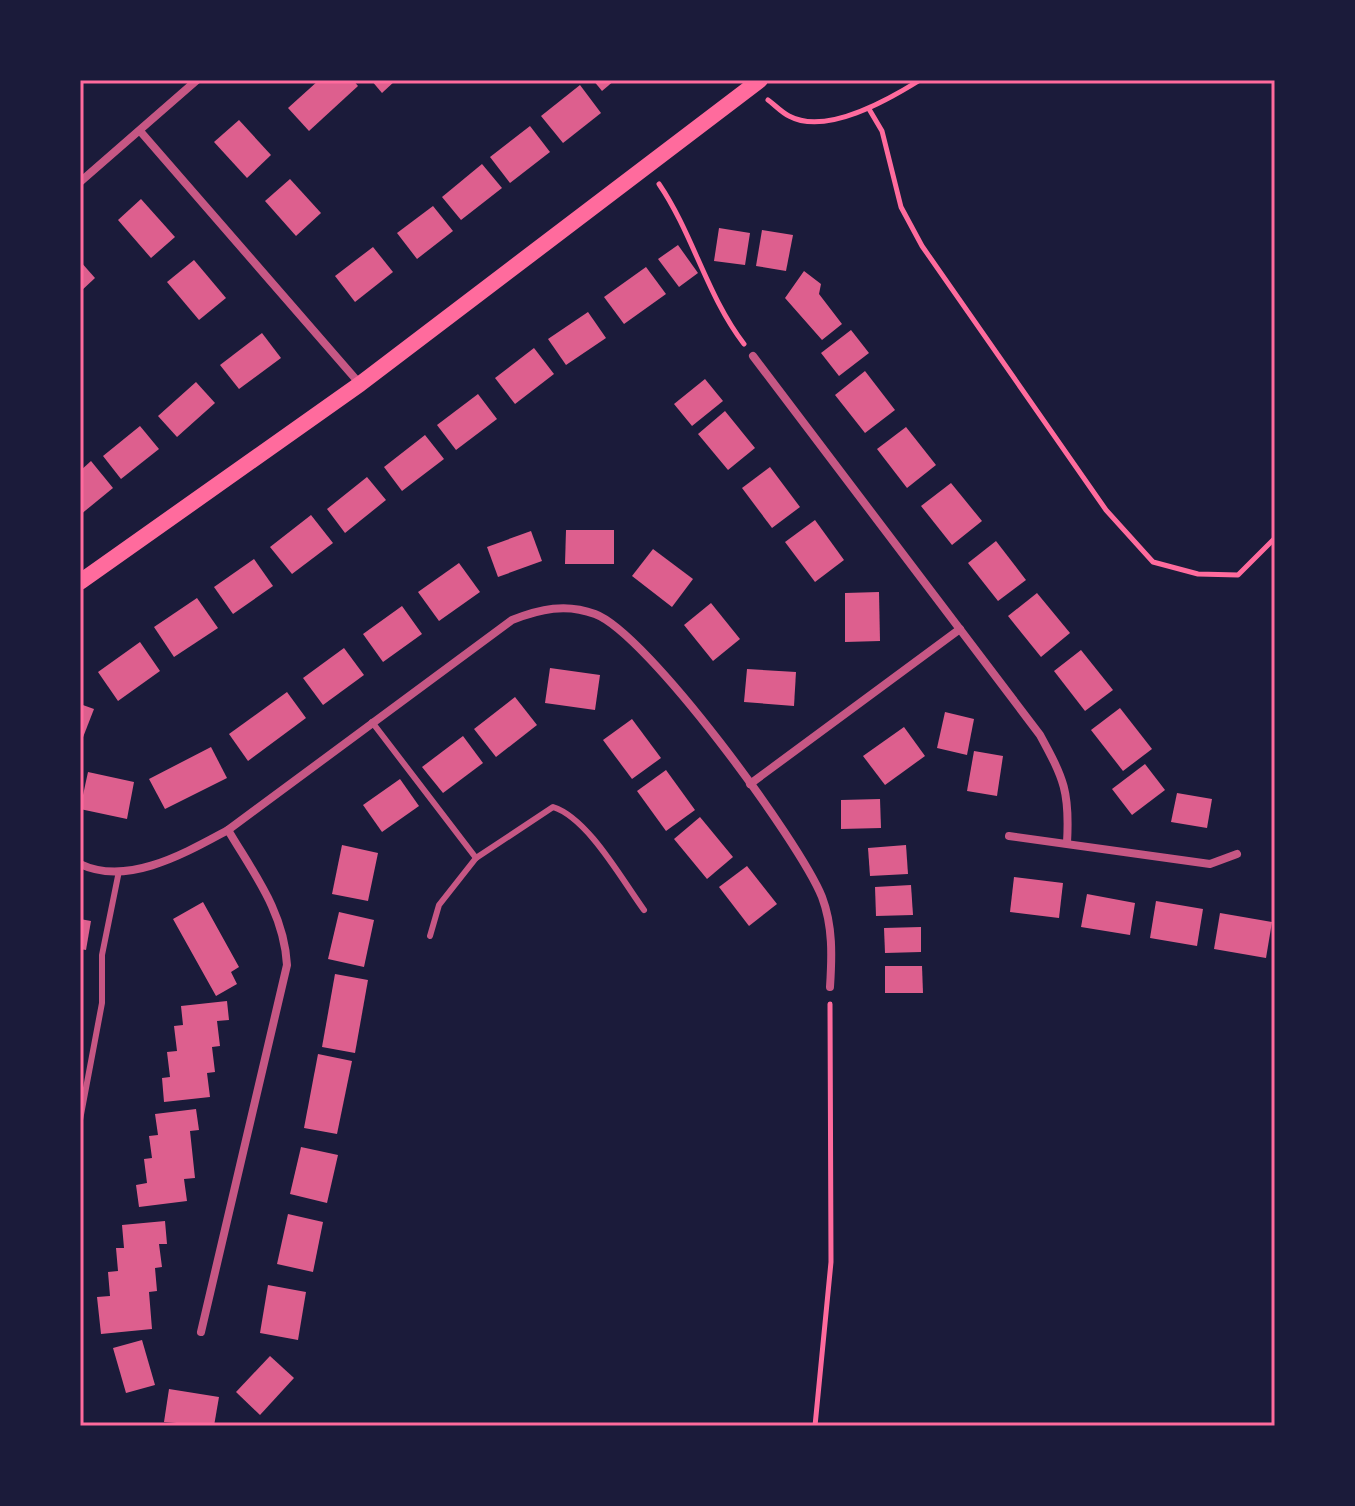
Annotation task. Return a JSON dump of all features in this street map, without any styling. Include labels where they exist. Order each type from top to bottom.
[{"type":"main road","points":[[80,582],[360,384],[755,83]]},
{"type":"street","points":[[80,182],[197,80]]},
{"type":"street","points":[[140,131],[360,384]]},
{"type":"street","points":[[753,356],[1040,735],[1060,770],[1070,800],[1067,843]]},
{"type":"street","points":[[80,864],[119,871],[151,865],[190,850],[228,830],[512,620],[539,610],[568,608],[595,614],[620,628],[643,649],[750,784],[798,851],[822,898],[833,942],[830,987]]},
{"type":"street","points":[[750,784],[960,629]]},
{"type":"street","points":[[201,1332],[287,965],[285,937],[277,911],[228,830]]},
{"type":"street","points":[[1009,836],[1210,864],[1237,854]]},
{"type":"lane","points":[[372,722],[476,858]]},
{"type":"lane","points":[[430,936],[439,905],[476,858],[553,807],[565,811],[581,825],[644,910]]},
{"type":"lane","points":[[80,1120],[102,1003],[102,955],[119,871]]},
{"type":"path","points":[[755,83],[791,117],[826,120],[869,109],[920,80]]},
{"type":"path","points":[[869,109],[882,131],[901,207],[922,246],[1106,510],[1153,562],[1198,574],[1238,575],[1275,538]]},
{"type":"path","points":[[647,167],[673,204],[729,325],[753,356]]},
{"type":"path","points":[[815,1426],[831,1262],[830,987]]},
{"type":"building","points":[[319,80],[353,80],[358,86],[309,131],[288,108]]},
{"type":"building","points":[[371,80],[396,80],[382,93]]},
{"type":"building","points":[[593,80],[615,80],[602,91]]},
{"type":"building","points":[[580,85],[601,113],[563,143],[541,116]]},
{"type":"building","points":[[239,120],[271,155],[247,178],[214,142]]},
{"type":"building","points":[[530,126],[550,152],[510,183],[490,157]]},
{"type":"building","points":[[482,164],[502,188],[461,220],[442,197]]},
{"type":"building","points":[[290,179],[321,213],[296,236],[265,201]]},
{"type":"building","points":[[141,199],[175,237],[151,258],[118,220]]},
{"type":"building","points":[[433,206],[453,231],[417,259],[397,233]]},
{"type":"building","points":[[719,228],[750,233],[745,265],[714,261]]},
{"type":"building","points":[[762,230],[793,235],[786,271],[756,266]]},
{"type":"building","points":[[678,245],[698,273],[679,287],[658,259]]},
{"type":"building","points":[[373,247],[393,272],[355,302],[335,276]]},
{"type":"building","points":[[194,260],[226,298],[199,320],[167,282]]},
{"type":"building","points":[[80,261],[95,278],[80,292]]},
{"type":"building","points":[[646,267],[666,294],[624,324],[604,297]]},
{"type":"building","points":[[804,271],[821,284],[819,294],[842,324],[822,340],[785,298]]},
{"type":"building","points":[[588,312],[606,338],[566,365],[548,339]]},
{"type":"building","points":[[851,330],[869,353],[839,376],[821,353]]},
{"type":"building","points":[[262,333],[281,358],[239,389],[220,365]]},
{"type":"building","points":[[534,348],[554,374],[515,404],[495,378]]},
{"type":"building","points":[[865,371],[895,410],[865,433],[835,395]]},
{"type":"building","points":[[705,379],[723,401],[692,426],[674,404]]},
{"type":"building","points":[[196,382],[215,403],[177,437],[158,416]]},
{"type":"building","points":[[478,394],[497,419],[456,450],[437,425]]},
{"type":"building","points":[[725,411],[755,448],[728,470],[698,434]]},
{"type":"building","points":[[140,426],[159,449],[121,479],[103,456]]},
{"type":"building","points":[[906,427],[936,465],[907,488],[877,449]]},
{"type":"building","points":[[425,435],[444,459],[402,491],[384,467]]},
{"type":"building","points":[[91,461],[113,488],[80,515],[80,471]]},
{"type":"building","points":[[770,467],[800,507],[772,528],[742,488]]},
{"type":"building","points":[[367,477],[386,500],[345,533],[327,509]]},
{"type":"building","points":[[951,483],[982,521],[952,545],[921,506]]},
{"type":"building","points":[[311,515],[333,543],[292,574],[270,547]]},
{"type":"building","points":[[815,520],[844,560],[815,582],[785,542]]},
{"type":"building","points":[[566,530],[614,530],[614,564],[565,564]]},
{"type":"building","points":[[531,531],[542,561],[498,577],[487,547]]},
{"type":"building","points":[[996,541],[1026,580],[998,601],[968,563]]},
{"type":"building","points":[[653,549],[693,579],[672,607],[632,576]]},
{"type":"building","points":[[254,559],[273,586],[233,614],[214,587]]},
{"type":"building","points":[[459,563],[480,592],[439,621],[418,592]]},
{"type":"building","points":[[879,592],[880,641],[845,642],[845,593]]},
{"type":"building","points":[[1037,593],[1070,633],[1041,657],[1008,616]]},
{"type":"building","points":[[197,598],[218,628],[174,657],[154,627]]},
{"type":"building","points":[[711,603],[740,639],[713,661],[684,625]]},
{"type":"building","points":[[402,606],[422,634],[383,662],[363,634]]},
{"type":"building","points":[[140,642],[160,671],[118,701],[98,672]]},
{"type":"building","points":[[344,648],[364,675],[323,705],[303,678]]},
{"type":"building","points":[[1081,650],[1113,690],[1085,711],[1054,671]]},
{"type":"building","points":[[550,668],[600,675],[595,710],[545,703]]},
{"type":"building","points":[[747,669],[796,672],[794,706],[744,702]]},
{"type":"building","points":[[287,692],[306,718],[248,761],[229,734]]},
{"type":"building","points":[[515,697],[537,725],[496,757],[474,729]]},
{"type":"building","points":[[80,704],[94,709],[80,745]]},
{"type":"building","points":[[1120,708],[1152,749],[1123,771],[1091,730]]},
{"type":"building","points":[[945,712],[974,719],[967,755],[937,748]]},
{"type":"building","points":[[632,719],[661,758],[632,779],[603,740]]},
{"type":"building","points":[[904,727],[925,756],[885,785],[863,756]]},
{"type":"building","points":[[463,736],[483,763],[443,793],[422,767]]},
{"type":"building","points":[[211,747],[227,778],[165,809],[149,779]]},
{"type":"building","points":[[974,751],[1003,756],[997,796],[967,791]]},
{"type":"building","points":[[1145,764],[1165,790],[1132,815],[1112,789]]},
{"type":"building","points":[[666,770],[695,810],[666,831],[637,791]]},
{"type":"building","points":[[88,772],[134,782],[127,819],[80,809]]},
{"type":"building","points":[[400,779],[419,806],[382,832],[363,805]]},
{"type":"building","points":[[1177,793],[1212,799],[1207,828],[1171,822]]},
{"type":"building","points":[[880,799],[881,828],[841,829],[841,800]]},
{"type":"building","points":[[700,817],[733,857],[707,879],[674,839]]},
{"type":"building","points":[[342,845],[378,853],[368,901],[332,894]]},
{"type":"building","points":[[906,845],[908,874],[870,876],[868,848]]},
{"type":"building","points":[[747,866],[777,904],[749,926],[719,887]]},
{"type":"building","points":[[1014,877],[1063,883],[1059,918],[1010,912]]},
{"type":"building","points":[[911,885],[913,915],[876,916],[875,887]]},
{"type":"building","points":[[1087,894],[1135,903],[1130,935],[1081,927]]},
{"type":"building","points":[[1156,901],[1203,909],[1197,946],[1150,938]]},
{"type":"building","points":[[203,902],[239,967],[231,972],[237,984],[216,996],[173,919]]},
{"type":"building","points":[[339,912],[374,920],[364,967],[328,959]]},
{"type":"building","points":[[1220,913],[1272,922],[1266,958],[1214,949]]},
{"type":"building","points":[[80,919],[91,921],[86,950],[80,949]]},
{"type":"building","points":[[921,927],[921,952],[885,953],[884,928]]},
{"type":"building","points":[[885,966],[922,966],[923,993],[885,993]]},
{"type":"building","points":[[335,974],[368,980],[355,1053],[322,1047]]},
{"type":"building","points":[[227,1001],[229,1020],[217,1021],[220,1046],[212,1047],[215,1072],[207,1073],[210,1097],[164,1102],[162,1078],[170,1077],[167,1052],[177,1051],[174,1026],[183,1025],[181,1006]]},
{"type":"building","points":[[318,1054],[352,1061],[337,1134],[304,1128]]},
{"type":"building","points":[[196,1109],[199,1130],[190,1131],[195,1178],[184,1179],[187,1201],[139,1207],[136,1185],[147,1183],[144,1159],[152,1158],[149,1136],[158,1135],[155,1114]]},
{"type":"building","points":[[301,1147],[338,1155],[327,1203],[290,1194]]},
{"type":"building","points":[[288,1214],[323,1222],[313,1272],[277,1264]]},
{"type":"building","points":[[165,1221],[167,1244],[159,1244],[162,1267],[155,1268],[157,1291],[149,1292],[152,1329],[101,1334],[97,1297],[110,1296],[108,1272],[118,1271],[116,1248],[124,1248],[122,1225]]},
{"type":"building","points":[[268,1285],[306,1292],[298,1340],[260,1333]]},
{"type":"building","points":[[142,1340],[155,1385],[126,1393],[113,1348]]},
{"type":"building","points":[[270,1356],[294,1378],[260,1415],[236,1392]]},
{"type":"building","points":[[169,1389],[219,1397],[214,1426],[164,1422]]}]
